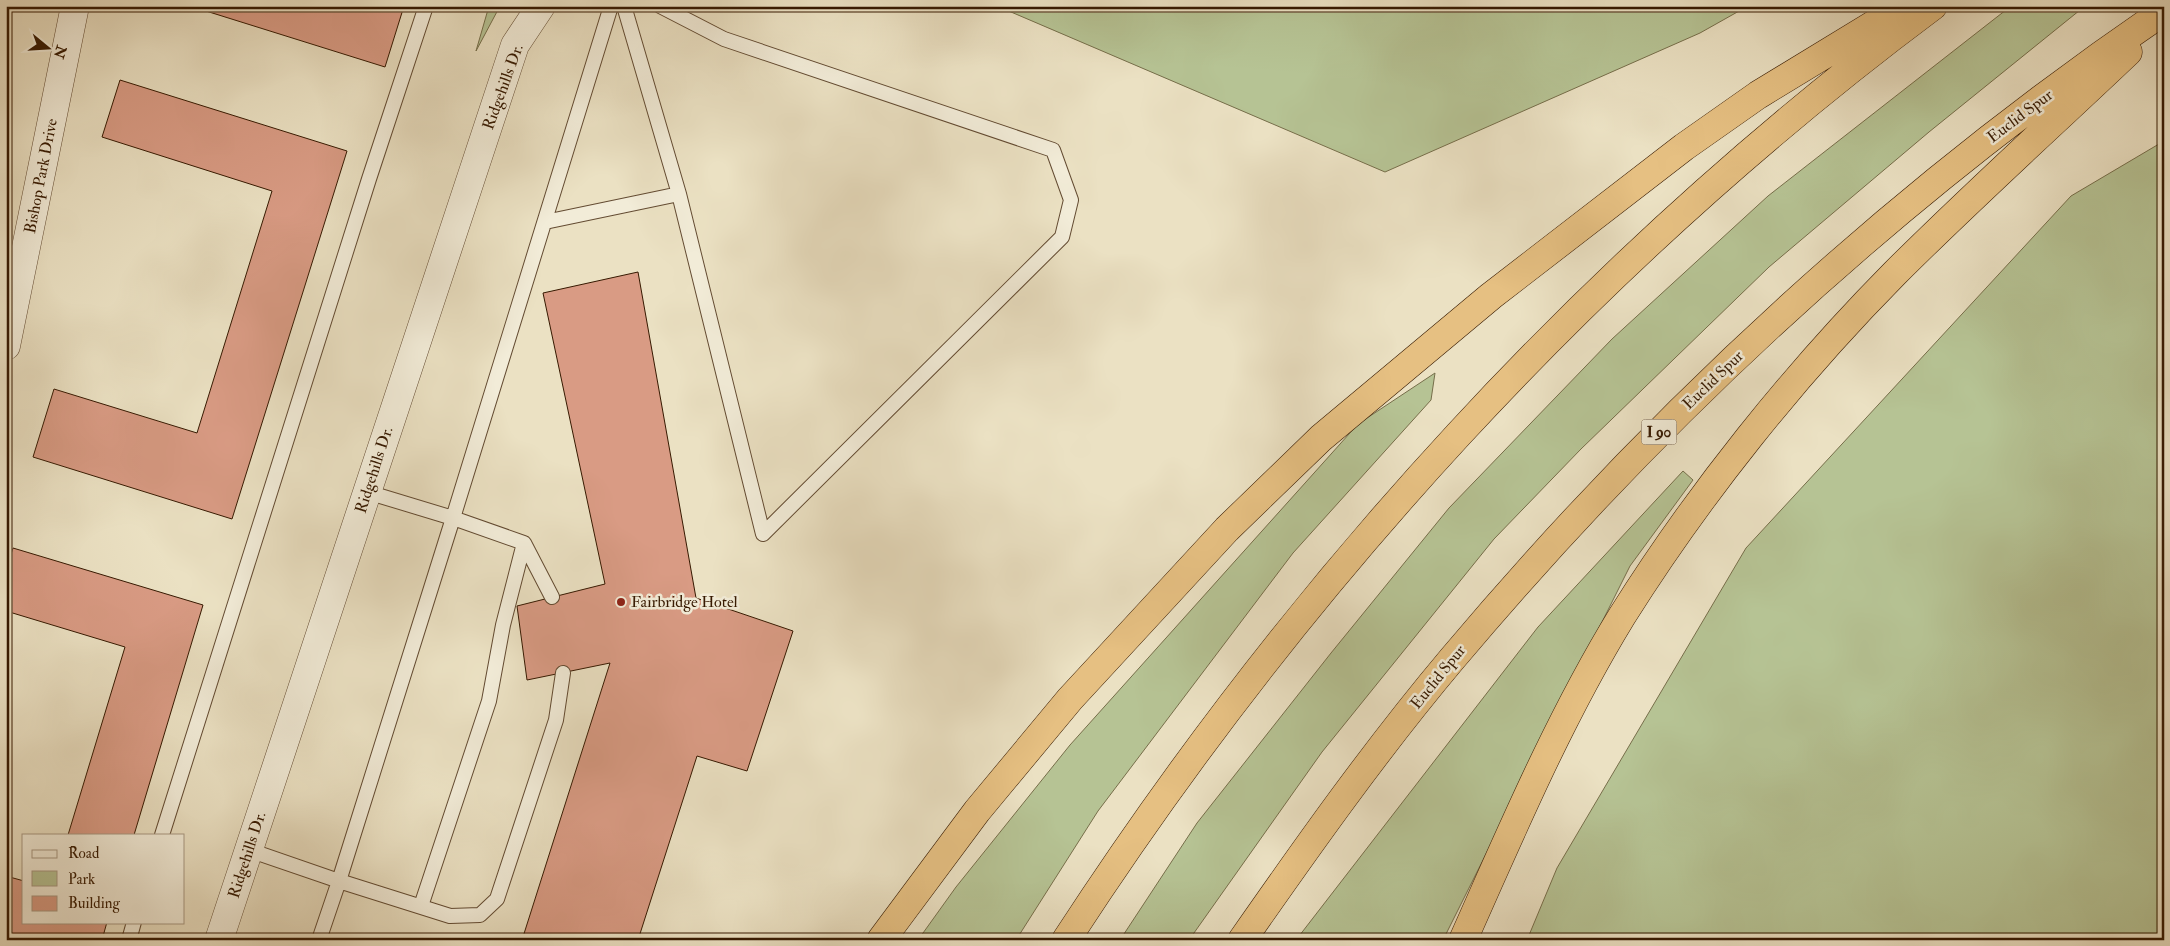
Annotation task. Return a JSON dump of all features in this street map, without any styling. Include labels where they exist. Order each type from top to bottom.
[{"type":"highway","points":[[881,940],[977,811],[1070,699],[1221,536],[1321,438],[1484,302],[1684,147],[1758,95],[1904,6]]},
{"type":"highway","points":[[1066,940],[1116,863],[1189,761],[1265,660],[1424,472],[1508,380],[1604,286],[1779,127],[1876,48],[1933,6]]},
{"type":"highway","name":"Euclid Spur","points":[[1242,940],[1372,759],[1451,660],[1530,569],[1604,489],[1708,383],[1892,217],[1989,139],[2090,62],[2164,11]]},
{"type":"highway","points":[[1463,940],[1543,763],[1588,676],[1649,574],[1708,492],[1804,372],[1895,273],[2164,18]]},
{"type":"street","name":"Bishop Park Drive","points":[[6,346],[75,6]]},
{"type":"street","name":"Ridgehills Dr.","points":[[219,940],[515,45],[541,6]]},
{"type":"lane","points":[[162,834],[369,180],[426,6]]},
{"type":"lane","points":[[319,940],[453,518],[611,6]]},
{"type":"lane","points":[[624,6],[680,194],[764,534],[1062,237],[1071,200],[1054,150],[724,39],[660,6]]},
{"type":"lane","points":[[545,222],[680,194]]},
{"type":"lane","points":[[367,492],[453,518],[524,543],[552,597]]},
{"type":"lane","points":[[421,906],[490,701],[503,624],[524,543]]},
{"type":"lane","points":[[249,850],[450,916],[480,915],[496,899],[556,720],[563,673]]},
{"type":"lane","points":[[129,940],[133,924]]},
{"type":"green space","points":[[489,6],[500,6],[476,51]]},
{"type":"green space","points":[[997,6],[1748,6],[1700,33],[1385,172]]},
{"type":"green space","points":[[2011,6],[2085,6],[1929,132],[1769,267],[1581,449],[1494,539],[1322,752],[1189,940],[1120,940],[1197,823],[1331,653],[1449,508],[1612,339],[1768,196]]},
{"type":"green space","points":[[2164,141],[2164,940],[1527,940],[1557,868],[1746,548],[2071,196]]},
{"type":"green space","points":[[1435,373],[1431,400],[1293,553],[1098,811],[1016,940],[918,940],[956,887],[1070,745],[1358,424]]},
{"type":"green space","points":[[1683,471],[1693,480],[1630,566],[1443,940],[1296,940],[1538,627]]},
{"type":"building","points":[[6,6],[11,6],[9,25],[6,25]]},
{"type":"building","points":[[190,6],[404,6],[385,67]]},
{"type":"building","points":[[120,80],[347,151],[232,519],[33,457],[54,389],[197,433],[272,191],[102,137]]},
{"type":"building","name":"Fairbridge Hotel","points":[[638,272],[696,598],[793,631],[747,771],[697,756],[638,940],[522,940],[610,663],[527,680],[517,606],[605,584],[543,293]]},
{"type":"building","points":[[13,548],[203,605],[134,834],[68,834],[125,647],[6,611],[6,570]]},
{"type":"building","points":[[6,876],[22,880],[22,924],[106,924],[102,940],[6,940]]},
{"type":"place","name":"Fairbridge Hotel","points":[[621,602]]}]
